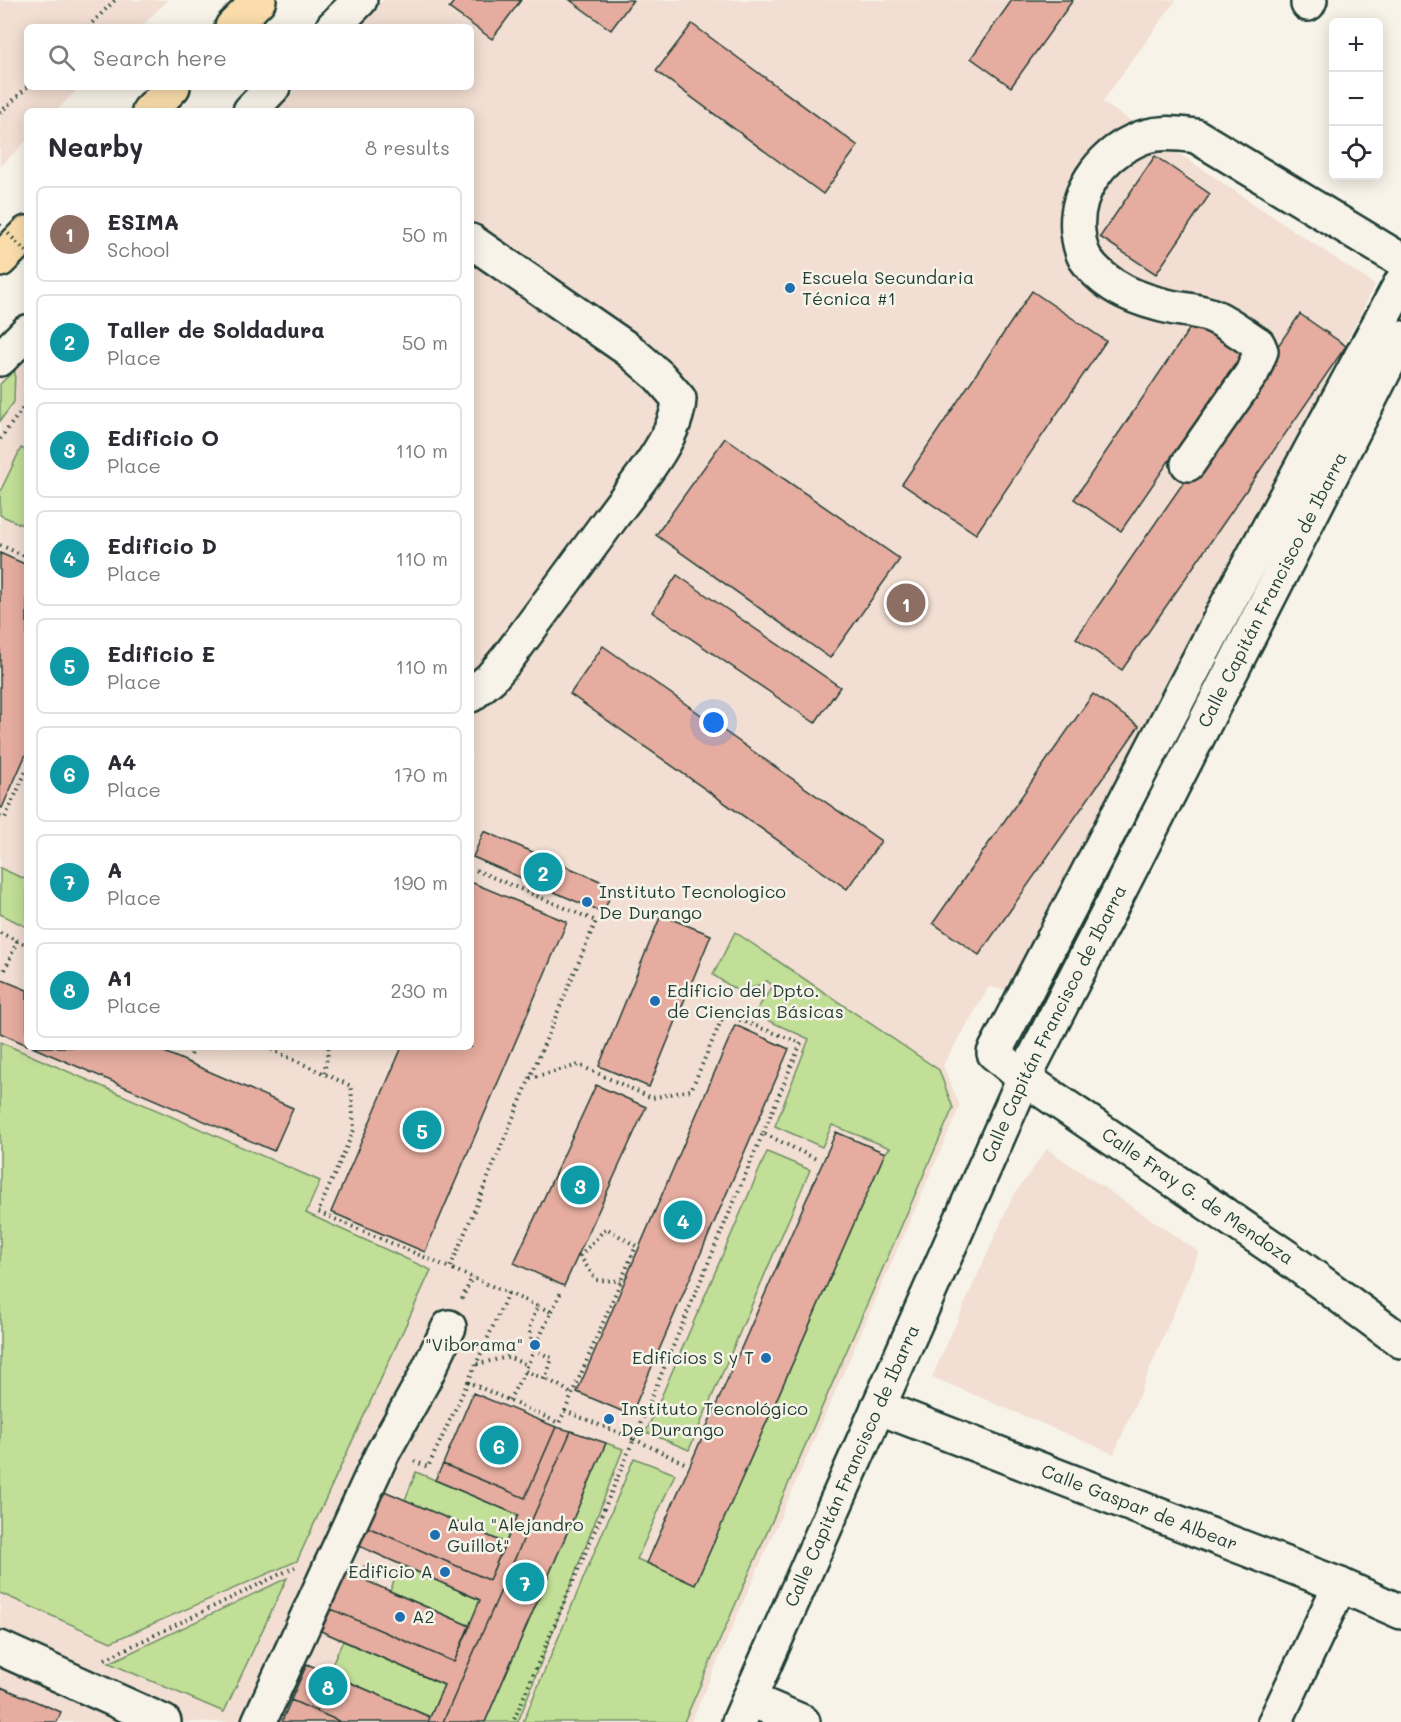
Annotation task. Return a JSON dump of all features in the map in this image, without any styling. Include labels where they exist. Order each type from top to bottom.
[{"type":"main road","points":[[238,24],[259,0]]},
{"type":"main road","points":[[152,108],[170,90]]},
{"type":"main road","points":[[0,260],[24,236]]},
{"type":"street","points":[[336,24],[360,0]]},
{"type":"street","points":[[253,108],[270,90]]},
{"type":"street","points":[[1188,464],[1252,373],[1261,351],[1258,344],[1214,317],[1140,300],[1112,285],[1085,258],[1079,242],[1077,220],[1080,200],[1093,175],[1113,152],[1135,140],[1156,134],[1173,133],[1196,136],[1401,260]]},
{"type":"street","points":[[474,244],[629,350],[659,376],[679,399],[678,412],[672,426],[648,466],[507,659],[491,678],[474,692]]},
{"type":"street","name":"Calle Fray G. de Mendoza","points":[[1401,283],[1234,592],[994,1053],[1024,1078],[1288,1258],[1401,1341]]},
{"type":"street","points":[[0,359],[24,335]]},
{"type":"street","name":"Calle Capitán Francisco de Ibarra","points":[[744,1710],[1024,1078],[1401,338]]},
{"type":"street","points":[[259,1722],[382,1454],[423,1381],[449,1327]]},
{"type":"street","name":"Calle Gaspar de Albear","points":[[878,1407],[1340,1585],[1401,1612]]},
{"type":"street","points":[[1275,1722],[1340,1585]]},
{"type":"street","points":[[0,1648],[164,1722]]},
{"type":"street","points":[[744,1710],[802,1722]]},
{"type":"path","points":[[91,24],[115,0]]},
{"type":"path","points":[[0,113],[24,90]]},
{"type":"path","points":[[0,225],[24,250]]},
{"type":"path","points":[[0,439],[24,407]]},
{"type":"path","points":[[0,545],[24,556]]},
{"type":"path","points":[[0,816],[5,818],[24,776]]},
{"type":"path","points":[[450,1268],[596,921],[474,869]]},
{"type":"path","points":[[0,933],[24,944]]},
{"type":"path","points":[[5,970],[17,941]]},
{"type":"path","points":[[513,1722],[801,1043],[724,1014],[691,1090],[652,1098],[579,1065],[530,1078]]},
{"type":"path","points":[[191,1055],[193,1050]]},
{"type":"path","points":[[273,1050],[351,1086],[354,1130],[318,1212],[551,1312]]},
{"type":"path","points":[[324,1073],[328,1050]]},
{"type":"path","points":[[764,1133],[818,1160]]},
{"type":"path","points":[[468,1382],[559,1423],[572,1395],[621,1281],[636,1246],[606,1228],[580,1256],[596,1280],[621,1281]]},
{"type":"path","points":[[509,1400],[525,1371],[561,1292]]},
{"type":"path","points":[[407,1458],[428,1467],[508,1293]]},
{"type":"path","points":[[534,1350],[529,1328],[538,1306]]},
{"type":"path","points":[[534,1350],[552,1358],[545,1380]]},
{"type":"path","points":[[476,1364],[508,1357],[527,1365]]},
{"type":"path","points":[[525,1371],[552,1384],[563,1386],[572,1395]]},
{"type":"path","points":[[565,1411],[634,1439],[684,1463]]},
{"type":"path","points":[[96,1664],[296,1566]]},
{"type":"shaded area","points":[[0,0],[168,0],[144,24],[24,24],[24,90],[77,90],[59,108],[24,108],[24,143],[0,167]]},
{"type":"shaded area","points":[[383,0],[1176,0],[1102,102],[1375,285],[1016,992],[989,987],[943,1065],[960,1106],[691,1722],[0,1722],[0,378],[13,365],[24,359],[24,1050],[474,1050],[474,108],[279,108],[294,90],[474,90],[474,24],[359,24]]},
{"type":"shaded area","points":[[1047,1149],[1199,1252],[1114,1454],[932,1377],[1013,1196]]},
{"type":"green space","points":[[15,370],[14,402],[0,421],[0,384]]},
{"type":"green space","points":[[21,448],[24,450],[24,526],[0,515],[0,492]]},
{"type":"green space","points":[[0,868],[24,879],[24,926],[0,914]]},
{"type":"green space","points":[[735,932],[939,1070],[953,1108],[684,1722],[523,1722],[634,1458],[675,1474],[637,1559],[695,1584],[885,1153],[890,1148],[832,1125],[822,1147],[775,1126],[809,1039],[754,1014],[773,986],[767,981],[741,993],[713,975]]},
{"type":"green space","points":[[0,1042],[320,1181],[306,1213],[431,1270],[297,1561],[111,1642],[0,1593]]},
{"type":"green space","points":[[767,1152],[810,1170],[689,1450],[646,1432]]},
{"type":"green space","points":[[606,1443],[623,1449],[518,1722],[485,1722]]},
{"type":"green space","points":[[416,1472],[518,1515],[505,1543],[405,1500]]},
{"type":"green space","points":[[401,1564],[480,1600],[470,1626],[390,1591]]},
{"type":"green space","points":[[287,1578],[224,1712],[109,1663]]},
{"type":"green space","points":[[343,1641],[444,1685],[430,1717],[328,1673]]},
{"type":"building","points":[[455,0],[521,0],[492,39],[449,8]]},
{"type":"building","points":[[570,0],[633,0],[611,30]]},
{"type":"building","points":[[1012,0],[1073,0],[1011,87],[971,58]]},
{"type":"building","points":[[692,24],[858,146],[823,194],[656,71]]},
{"type":"building","points":[[1155,156],[1210,194],[1156,274],[1100,237]]},
{"type":"building","points":[[1032,291],[1106,341],[976,534],[902,484]]},
{"type":"building","points":[[1300,314],[1346,346],[1122,670],[1076,638]]},
{"type":"building","points":[[1194,322],[1242,354],[1121,531],[1074,499]]},
{"type":"building","points":[[725,438],[900,559],[830,658],[656,535]]},
{"type":"building","points":[[0,553],[24,564],[24,759],[2,808],[0,807]]},
{"type":"building","points":[[677,575],[840,687],[815,723],[652,612]]},
{"type":"building","points":[[603,646],[881,841],[847,889],[570,694]]},
{"type":"building","points":[[1093,694],[1139,726],[979,955],[933,923]]},
{"type":"building","points":[[484,831],[614,887],[603,913],[474,857]]},
{"type":"building","points":[[474,883],[567,922],[425,1252],[331,1212],[401,1050],[474,1050]]},
{"type":"building","name":"Edificio del Dpto. de Ciencias Básicas","points":[[661,915],[711,935],[649,1087],[599,1066]]},
{"type":"building","points":[[0,979],[24,989],[24,1044],[0,1033]]},
{"type":"building","points":[[735,1025],[789,1049],[631,1415],[577,1392]]},
{"type":"building","points":[[39,1050],[160,1050],[293,1108],[274,1151]]},
{"type":"building","points":[[596,1085],[646,1107],[564,1286],[514,1263]]},
{"type":"building","name":"Edificios S y T","points":[[836,1132],[885,1153],[695,1585],[647,1563]]},
{"type":"building","points":[[473,1393],[556,1427],[525,1498],[443,1464]]},
{"type":"building","name":"Edificio A","points":[[556,1427],[571,1431],[443,1722],[428,1722],[444,1685],[321,1631],[331,1609],[454,1662],[480,1600],[357,1545],[365,1526],[489,1580],[518,1515],[435,1480],[443,1464],[525,1498]]},
{"type":"building","points":[[571,1431],[606,1443],[485,1722],[443,1722]]},
{"type":"building","name":"Aula \"Alejandro Guillot\"","points":[[382,1490],[505,1543],[489,1580],[365,1526]]},
{"type":"building","name":"A2","points":[[346,1572],[470,1626],[454,1662],[331,1609]]},
{"type":"building","points":[[307,1664],[430,1717],[428,1722],[341,1722],[291,1700]]},
{"type":"building","points":[[1,1687],[61,1712],[57,1722],[0,1722]]},
{"type":"building","points":[[291,1700],[341,1722],[284,1722],[282,1721]]},
{"type":"place","name":"Escuela Secundaria Técnica #1","points":[[790,288]]},
{"type":"place","name":"ESIMA","points":[[906,603]]},
{"type":"place","name":"Taller de Soldadura","points":[[543,872]]},
{"type":"place","name":"Instituto Tecnologico De Durango","points":[[587,902]]},
{"type":"place","name":"Edificio del Dpto. de Ciencias Básicas","points":[[655,1001]]},
{"type":"place","name":"Edificio E","points":[[422,1130]]},
{"type":"place","name":"Edificio O","points":[[580,1185]]},
{"type":"place","name":"Edificio D","points":[[683,1220]]},
{"type":"place","name":"\"Viborama\"","points":[[535,1345]]},
{"type":"place","name":"Edificios S y T","points":[[766,1358]]},
{"type":"place","name":"Instituto Tecnológico De Durango","points":[[609,1419]]},
{"type":"place","name":"A4","points":[[499,1445]]},
{"type":"place","name":"Aula \"Alejandro Guillot\"","points":[[435,1535]]},
{"type":"place","name":"Edificio A","points":[[445,1572]]},
{"type":"place","name":"A","points":[[525,1582]]},
{"type":"place","name":"A2","points":[[400,1617]]},
{"type":"place","name":"A1","points":[[328,1686]]}]
